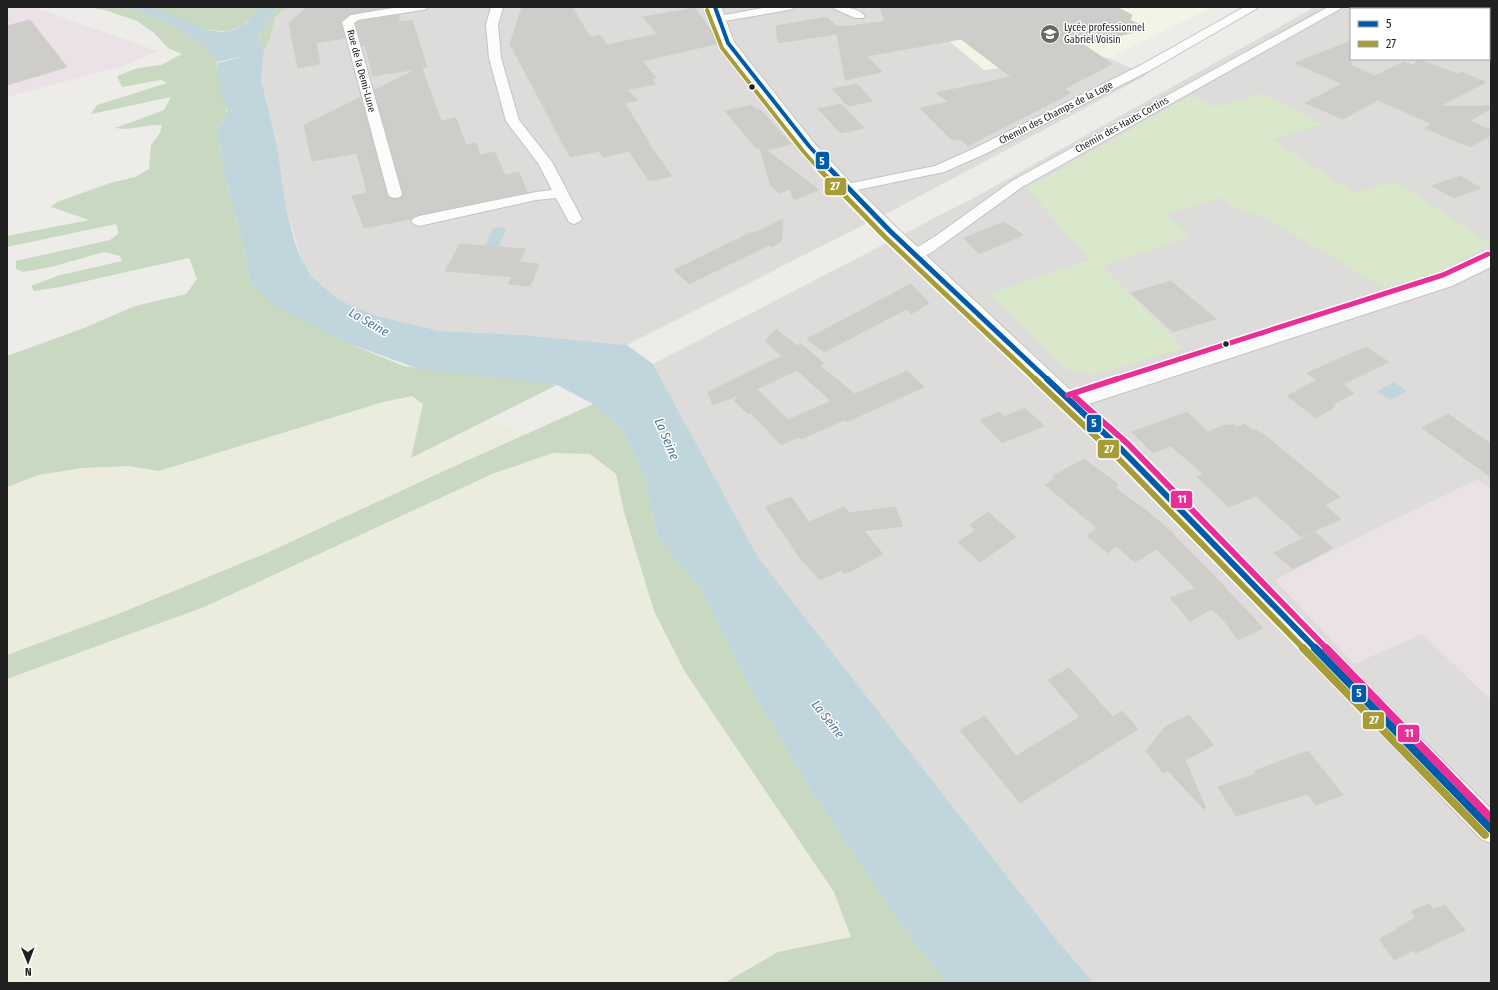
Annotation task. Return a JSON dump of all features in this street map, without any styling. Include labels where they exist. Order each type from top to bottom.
[{"type":"street","name":"Rue de la Demi-Lune","points":[[395,194],[348,22],[355,17],[422,7]]},
{"type":"street","points":[[497,7],[492,25],[495,58],[513,121],[545,162],[574,219]]},
{"type":"street","points":[[788,7],[717,13],[728,43],[809,146],[847,188],[916,256],[1070,403],[1122,450],[1491,829]]},
{"type":"street","points":[[839,7],[859,16]]},
{"type":"street","name":"Chemin des Champs de la Loge","points":[[847,188],[939,169],[980,151],[1145,68],[1252,7]]},
{"type":"street","name":"Chemin des Hauts Cortins","points":[[916,256],[934,245],[996,197],[1017,184],[1336,7]]},
{"type":"street","points":[[419,221],[536,196],[560,193]]},
{"type":"street","points":[[1070,403],[1446,282],[1491,261]]},
{"type":"shaded area","points":[[7,7],[33,7],[158,51],[122,66],[7,97]]},
{"type":"shaded area","points":[[287,7],[909,7],[984,70],[1096,55],[1108,58],[1147,75],[903,205],[627,345],[524,335],[440,331],[377,316],[339,300],[311,276],[301,258],[286,207],[277,146],[261,79],[264,52],[270,39],[275,17]]},
{"type":"shaded area","name":"Lycée professionnel Gabriel Voisin","points":[[909,7],[1213,7],[1108,58],[1096,55],[984,70]]},
{"type":"shaded area","points":[[1315,7],[1491,7],[1491,983],[1094,983],[1056,939],[758,557],[653,364],[979,195]]},
{"type":"shaded area","points":[[412,396],[424,403],[411,458],[486,421],[590,454],[616,474],[624,512],[654,611],[685,672],[834,892],[852,937],[778,952],[724,983],[7,983],[7,487],[38,475],[82,468],[129,466],[159,471],[383,402]]},
{"type":"shaded area","points":[[1478,479],[1491,489],[1491,700],[1422,634],[1354,664],[1275,580],[1381,526]]},
{"type":"green space","points":[[89,7],[127,7],[171,23],[208,49],[217,62],[220,88],[227,104],[226,116],[217,129],[223,167],[244,249],[250,283],[274,304],[347,343],[404,366],[557,385],[411,458],[423,404],[412,396],[383,402],[159,471],[129,466],[82,468],[38,475],[7,487],[7,356],[84,328],[135,306],[186,294],[197,279],[189,258],[60,287],[34,291],[31,286],[60,275],[122,261],[120,256],[104,252],[51,267],[23,272],[16,269],[16,261],[110,240],[119,233],[116,224],[7,247],[7,236],[89,220],[51,207],[57,202],[110,183],[135,177],[149,169],[151,145],[160,133],[162,125],[150,125],[127,129],[115,128],[164,110],[171,97],[91,114],[97,105],[167,83],[161,80],[122,87],[117,76],[138,68],[161,65],[182,54],[168,48],[154,33],[137,21],[108,11]]},
{"type":"green space","points":[[152,7],[259,7],[245,24],[235,29],[223,31],[198,27]]},
{"type":"green space","points":[[279,7],[287,7],[275,17],[270,39],[264,52],[258,37],[269,18]]},
{"type":"green space","points":[[1263,94],[1324,124],[1273,140],[1355,193],[1392,182],[1403,186],[1491,244],[1437,273],[1385,288],[1260,215],[1239,210],[1221,198],[1166,214],[1191,236],[1102,266],[1184,348],[1095,375],[1069,371],[988,294],[1089,260],[1027,188],[1192,95],[1214,107]]},
{"type":"green space","points":[[593,404],[622,429],[645,478],[658,538],[702,591],[748,684],[814,795],[902,926],[947,983],[724,983],[778,952],[851,937],[834,892],[685,672],[654,611],[624,512],[616,474],[590,454],[553,453],[492,474],[204,607],[7,679],[7,655],[118,614],[269,552]]},
{"type":"water","name":"La Seine","points":[[127,7],[152,7],[208,30],[222,32],[234,30],[246,24],[259,7],[279,7],[269,18],[258,37],[264,52],[261,79],[277,146],[286,207],[295,243],[311,276],[339,300],[377,316],[440,331],[524,335],[627,345],[653,364],[758,557],[1056,939],[1094,983],[947,983],[902,926],[814,795],[748,684],[702,591],[658,538],[645,478],[622,429],[593,404],[557,385],[419,369],[347,343],[274,305],[250,283],[244,249],[223,167],[217,129],[227,113],[219,86],[218,63],[246,56],[217,62],[208,49],[171,23]]},
{"type":"water","points":[[499,227],[506,230],[498,247],[484,247],[493,229]]},
{"type":"water","points":[[1394,382],[1407,391],[1390,400],[1377,391]]},
{"type":"building","points":[[307,7],[390,7],[350,14],[341,22],[345,38],[316,43],[320,64],[298,68],[289,23]]},
{"type":"building","points":[[522,7],[572,7],[590,37],[600,35],[607,45],[657,34],[643,17],[695,8],[720,43],[642,61],[656,78],[652,79],[655,84],[626,90],[638,100],[625,103],[653,150],[672,176],[649,181],[629,151],[603,157],[600,151],[570,157],[510,44]]},
{"type":"building","points":[[880,7],[1117,7],[1132,15],[1130,20],[1144,27],[1140,28],[1144,30],[1083,44],[1112,64],[1064,89],[1071,93],[968,146],[960,139],[952,140],[920,108],[949,102],[936,93],[1011,77],[961,39],[867,56],[882,72],[845,80],[837,34],[778,43],[776,26],[827,17],[836,26],[851,26],[885,21]]},
{"type":"building","points":[[399,15],[399,22],[412,20],[427,67],[422,68],[441,121],[456,118],[466,145],[476,143],[480,155],[495,152],[505,175],[519,172],[527,192],[419,215],[411,219],[364,228],[352,196],[367,193],[357,153],[312,161],[304,125],[361,97],[387,194],[390,198],[395,199],[400,198],[403,195],[374,90],[418,69],[373,76],[365,45],[362,46],[356,24],[359,21]]},
{"type":"building","points":[[30,20],[67,67],[7,85],[7,26]]},
{"type":"building","points":[[1350,41],[1351,65],[1375,76],[1404,62],[1412,65],[1420,60],[1457,74],[1461,72],[1486,82],[1440,106],[1491,106],[1491,108],[1470,121],[1491,130],[1491,135],[1470,147],[1425,128],[1432,124],[1378,100],[1343,119],[1305,103],[1342,84],[1295,63]]},
{"type":"building","points":[[857,84],[873,101],[848,106],[832,89]]},
{"type":"building","points":[[841,104],[864,128],[841,133],[818,109]]},
{"type":"building","points":[[752,105],[755,109],[761,110],[791,144],[766,150],[819,190],[794,200],[790,189],[779,193],[771,186],[760,149],[756,148],[725,111]]},
{"type":"building","points":[[1460,176],[1481,188],[1454,198],[1432,186]]},
{"type":"building","points":[[783,219],[781,242],[771,247],[769,245],[689,284],[674,270],[752,232],[754,233]]},
{"type":"building","points":[[1004,222],[1023,235],[979,254],[964,238]]},
{"type":"building","points":[[460,244],[526,249],[519,262],[539,264],[530,286],[508,284],[512,277],[445,271]]},
{"type":"building","points":[[1171,281],[1216,319],[1173,332],[1131,293]]},
{"type":"building","points":[[911,284],[929,303],[911,314],[907,309],[824,352],[807,339]]},
{"type":"building","points":[[776,329],[797,346],[801,344],[824,363],[820,366],[855,394],[907,371],[924,387],[846,422],[844,420],[801,439],[799,437],[781,445],[751,413],[748,414],[734,400],[738,398],[737,396],[713,405],[708,392],[782,356],[765,341]],"holes":[[[797,370],[831,401],[788,420],[757,389]]]},
{"type":"building","points":[[1366,347],[1389,362],[1343,384],[1354,393],[1332,405],[1335,407],[1316,418],[1287,396],[1317,380],[1307,373]]},
{"type":"building","points":[[1025,408],[1044,426],[1002,443],[980,420],[1000,412],[1004,417]]},
{"type":"building","points":[[1187,412],[1208,432],[1224,425],[1227,426],[1233,424],[1237,427],[1245,424],[1254,431],[1256,430],[1267,437],[1340,497],[1325,505],[1341,519],[1301,537],[1256,496],[1229,507],[1197,477],[1203,474],[1171,446],[1153,453],[1132,432]]},
{"type":"building","points":[[1448,414],[1491,444],[1491,477],[1422,428]]},
{"type":"building","points":[[1084,459],[1119,485],[1115,488],[1147,511],[1174,534],[1173,535],[1203,564],[1263,628],[1238,640],[1225,622],[1212,609],[1190,621],[1170,598],[1195,588],[1156,549],[1135,562],[1116,546],[1108,553],[1087,536],[1097,528],[1045,485],[1055,478],[1053,476]]},
{"type":"building","points":[[791,497],[809,522],[844,507],[849,513],[895,507],[903,526],[864,531],[883,554],[845,574],[841,570],[820,580],[801,559],[765,507]]},
{"type":"building","points":[[988,512],[1016,537],[980,562],[958,542],[976,530],[970,525]]},
{"type":"building","points":[[1315,532],[1333,548],[1293,569],[1274,553]]},
{"type":"building","points":[[1069,668],[1113,717],[1122,711],[1138,729],[1020,803],[960,730],[985,716],[1016,756],[1080,717],[1048,680]]},
{"type":"building","points":[[1189,715],[1214,745],[1185,760],[1206,808],[1204,809],[1168,771],[1163,773],[1146,751],[1165,727]]},
{"type":"building","points":[[1308,751],[1343,795],[1316,805],[1308,794],[1236,816],[1218,787],[1256,774],[1254,771]]},
{"type":"building","points":[[1429,904],[1433,909],[1445,905],[1465,930],[1416,953],[1414,950],[1394,960],[1379,939],[1416,918],[1411,911]]},
{"type":"transit line","name":"5","points":[[715,7],[728,43],[809,146],[847,188],[890,231],[1122,450],[1491,829]]},
{"type":"transit line","name":"27","points":[[707,10],[722,48],[803,151],[841,193],[885,237],[1116,456],[1485,835]]},
{"type":"transit line","name":"11","points":[[1068,395],[1443,275],[1488,254]]},
{"type":"transit line","name":"11","points":[[1075,397],[1128,444],[1491,818]]},
{"type":"place","name":"Lycée professionnel Gabriel Voisin","points":[[1050,34]]}]
